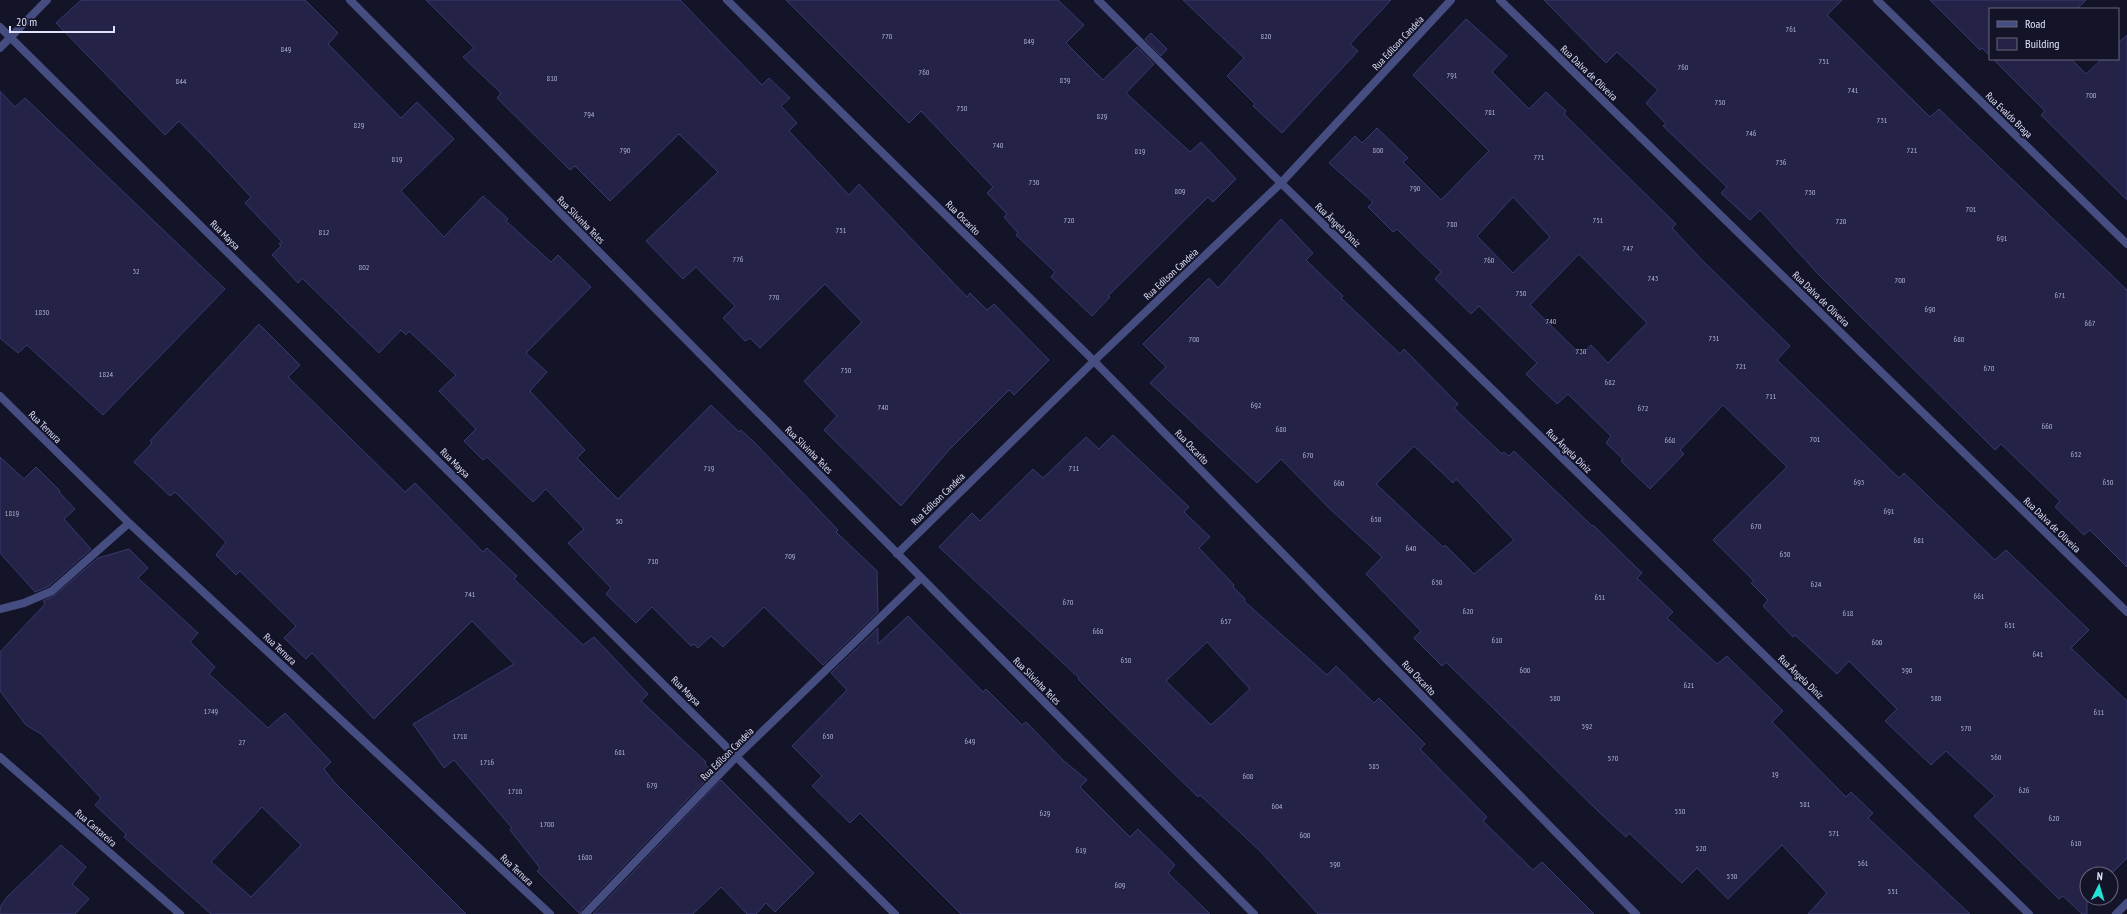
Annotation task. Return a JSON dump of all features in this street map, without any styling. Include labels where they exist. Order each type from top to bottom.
[{"type":"street","points":[[0,48],[47,0]]},
{"type":"street","name":"Rua Silvinha Teles","points":[[350,0],[1254,914]]},
{"type":"street","name":"Rua Oscarito","points":[[727,0],[1094,361],[1636,914]]},
{"type":"street","name":"Rua Ângela Diniz","points":[[1098,0],[1281,184],[2029,914]]},
{"type":"street","name":"Rua Edílson Candeia","points":[[897,554],[1094,361],[1281,184],[1451,0]]},
{"type":"street","name":"Rua Dalva de Oliveira","points":[[1500,0],[2127,612]]},
{"type":"street","name":"Rua Evaldo Braga","points":[[1877,0],[2127,244]]},
{"type":"street","name":"Rua Maysa","points":[[0,27],[895,914]]},
{"type":"street","name":"Rua Ternura","points":[[0,396],[129,523],[550,914]]},
{"type":"street","points":[[0,609],[24,603],[52,591],[129,523]]},
{"type":"street","name":"Rua Edílson Candeia","points":[[585,914],[737,756],[921,578]]},
{"type":"street","name":"Rua Cantareira","points":[[0,757],[180,914]]},
{"type":"street","points":[[2116,914],[2127,904]]},
{"type":"building","points":[[81,0],[305,0],[338,33],[328,44],[401,118],[417,102],[454,139],[401,191],[444,237],[483,196],[508,219],[506,221],[551,262],[558,255],[591,287],[526,353],[547,372],[530,391],[585,450],[577,458],[618,499],[711,405],[739,432],[741,430],[756,444],[838,530],[836,532],[877,571],[878,612],[823,665],[764,607],[723,647],[711,636],[698,648],[694,644],[691,646],[652,607],[636,623],[606,594],[611,588],[568,543],[584,529],[546,489],[533,502],[487,457],[483,460],[464,441],[476,429],[439,391],[456,375],[409,331],[406,335],[401,330],[379,353],[302,278],[298,283],[272,255],[281,246],[279,244],[282,242],[245,203],[251,197],[213,156],[179,121],[165,135],[56,23]]},
{"type":"building","points":[[426,0],[680,0],[762,85],[769,78],[790,98],[781,106],[797,123],[789,131],[849,195],[859,184],[967,297],[970,293],[987,310],[994,304],[1049,360],[1014,395],[1009,390],[948,451],[901,506],[824,430],[837,416],[804,381],[862,322],[825,284],[760,348],[750,338],[745,341],[723,318],[735,306],[696,267],[683,279],[646,241],[718,172],[679,134],[610,201],[575,166],[570,170],[497,98],[501,93],[463,57],[474,48]]},
{"type":"building","points":[[786,0],[1058,0],[1084,25],[1066,43],[1103,80],[1137,47],[1154,64],[1126,93],[1190,152],[1201,142],[1236,179],[1213,202],[1208,197],[1108,296],[1110,297],[1092,316],[1051,277],[1055,272],[1016,235],[1018,233],[1004,217],[1007,214],[987,193],[993,187],[921,111],[909,123]]},
{"type":"building","points":[[1183,0],[1391,0],[1350,44],[1358,51],[1282,133],[1253,106],[1255,104],[1227,76],[1244,58]]},
{"type":"building","points":[[1544,0],[1842,0],[1827,15],[1930,117],[1939,109],[2127,290],[2127,567],[2090,530],[2084,535],[2055,507],[2060,501],[2001,444],[1995,450],[1818,274],[1760,210],[1750,220],[1721,193],[1727,187],[1663,126],[1666,124],[1646,103],[1658,90],[1617,52],[1606,63]]},
{"type":"building","points":[[1930,0],[2086,0],[2078,8],[1989,8],[1989,55],[1982,48],[1980,50]]},
{"type":"building","points":[[1466,19],[1507,56],[1492,72],[1529,109],[1546,92],[1566,111],[1564,114],[1676,224],[1672,228],[1702,260],[1790,346],[1777,360],[1899,478],[1904,473],[1995,560],[2006,550],[2089,630],[2071,648],[2127,701],[2127,858],[2119,866],[2079,866],[2079,906],[2087,906],[2087,914],[2082,914],[2063,896],[2059,899],[1974,816],[1995,796],[1946,751],[1931,765],[1885,721],[1897,709],[1849,661],[1837,674],[1795,635],[1793,637],[1763,606],[1768,600],[1751,583],[1754,581],[1713,540],[1787,467],[1723,405],[1680,450],[1684,454],[1650,489],[1621,461],[1623,459],[1606,443],[1611,436],[1568,394],[1557,404],[1526,374],[1537,363],[1479,306],[1471,314],[1435,279],[1441,272],[1397,229],[1393,232],[1368,207],[1373,202],[1329,163],[1355,136],[1362,143],[1377,128],[1408,158],[1403,162],[1441,200],[1489,151],[1413,75]],"holes":[[[1513,197],[1550,237],[1513,273],[1477,236]],[[1579,254],[1647,323],[1608,363],[1591,345],[1581,355],[1530,305]]]},
{"type":"building","points":[[1151,33],[1167,49],[1161,56],[1145,39]]},
{"type":"building","points":[[2127,35],[2127,200],[2041,115],[2045,111],[1994,60],[2072,60],[2086,74],[2101,60],[2119,60],[2119,42]]},
{"type":"building","points":[[0,91],[15,107],[25,98],[225,289],[103,415],[27,345],[18,353],[0,338]]},
{"type":"building","points":[[1281,219],[1313,253],[1306,260],[1343,296],[1341,298],[1400,354],[1404,349],[1458,404],[1454,408],[1502,454],[1504,452],[1509,456],[1514,451],[1642,573],[1637,578],[1673,612],[1667,618],[1717,664],[1727,656],[1783,711],[1772,722],[1846,797],[1851,792],[1873,813],[1868,818],[1970,914],[1808,914],[1827,893],[1782,845],[1728,899],[1697,868],[1682,883],[1629,833],[1626,837],[1446,662],[1442,666],[1414,638],[1421,631],[1366,574],[1382,557],[1329,508],[1281,459],[1257,483],[1150,383],[1166,367],[1143,344],[1209,278],[1218,288]],"holes":[[[1414,446],[1453,483],[1456,479],[1514,540],[1474,574],[1445,545],[1443,547],[1376,484]]]},
{"type":"building","points":[[259,324],[300,365],[288,377],[405,492],[415,483],[483,552],[487,548],[517,576],[514,579],[583,645],[594,637],[648,694],[641,701],[706,762],[705,764],[713,773],[581,910],[580,914],[537,871],[540,868],[510,830],[512,828],[454,760],[444,768],[413,724],[514,664],[472,621],[374,719],[312,653],[306,659],[284,638],[296,626],[240,571],[236,575],[216,555],[226,542],[175,492],[170,496],[134,462],[152,443],[150,441]]},
{"type":"building","points":[[1113,435],[1189,507],[1184,512],[1210,537],[1199,548],[1234,585],[1233,587],[1245,599],[1244,601],[1327,675],[1336,666],[1374,703],[1379,698],[1425,744],[1420,749],[1487,817],[1483,821],[1533,870],[1542,862],[1594,914],[1318,914],[1260,851],[1200,795],[1198,797],[1078,679],[1079,678],[939,547],[972,513],[980,521],[1033,469],[1043,478],[1086,437],[1099,449]],"holes":[[[1207,642],[1250,689],[1211,725],[1166,681]]]},
{"type":"building","points":[[0,457],[24,479],[36,467],[60,491],[59,492],[75,509],[64,519],[91,549],[49,586],[35,592],[0,553]]},
{"type":"building","points":[[129,549],[148,568],[138,578],[198,633],[190,642],[215,667],[209,674],[268,728],[285,713],[331,762],[324,769],[334,782],[466,914],[211,914],[124,837],[126,834],[95,805],[101,798],[41,734],[26,725],[0,691],[0,652],[45,604],[43,601],[55,595],[98,558]],"holes":[[[262,807],[301,845],[251,897],[211,862]]]},
{"type":"building","points":[[908,616],[983,692],[986,689],[1022,725],[1026,722],[1064,761],[1087,780],[1080,787],[1130,837],[1138,829],[1175,865],[1168,873],[1210,914],[961,914],[860,813],[850,823],[812,786],[822,776],[792,746],[847,690],[831,673],[878,628],[878,644]]},
{"type":"building","points":[[721,780],[814,873],[775,912],[766,903],[756,914],[747,914],[721,887],[693,914],[593,914]]},
{"type":"building","points":[[61,845],[86,867],[72,884],[89,899],[75,914],[0,914],[0,907],[7,897]]}]
